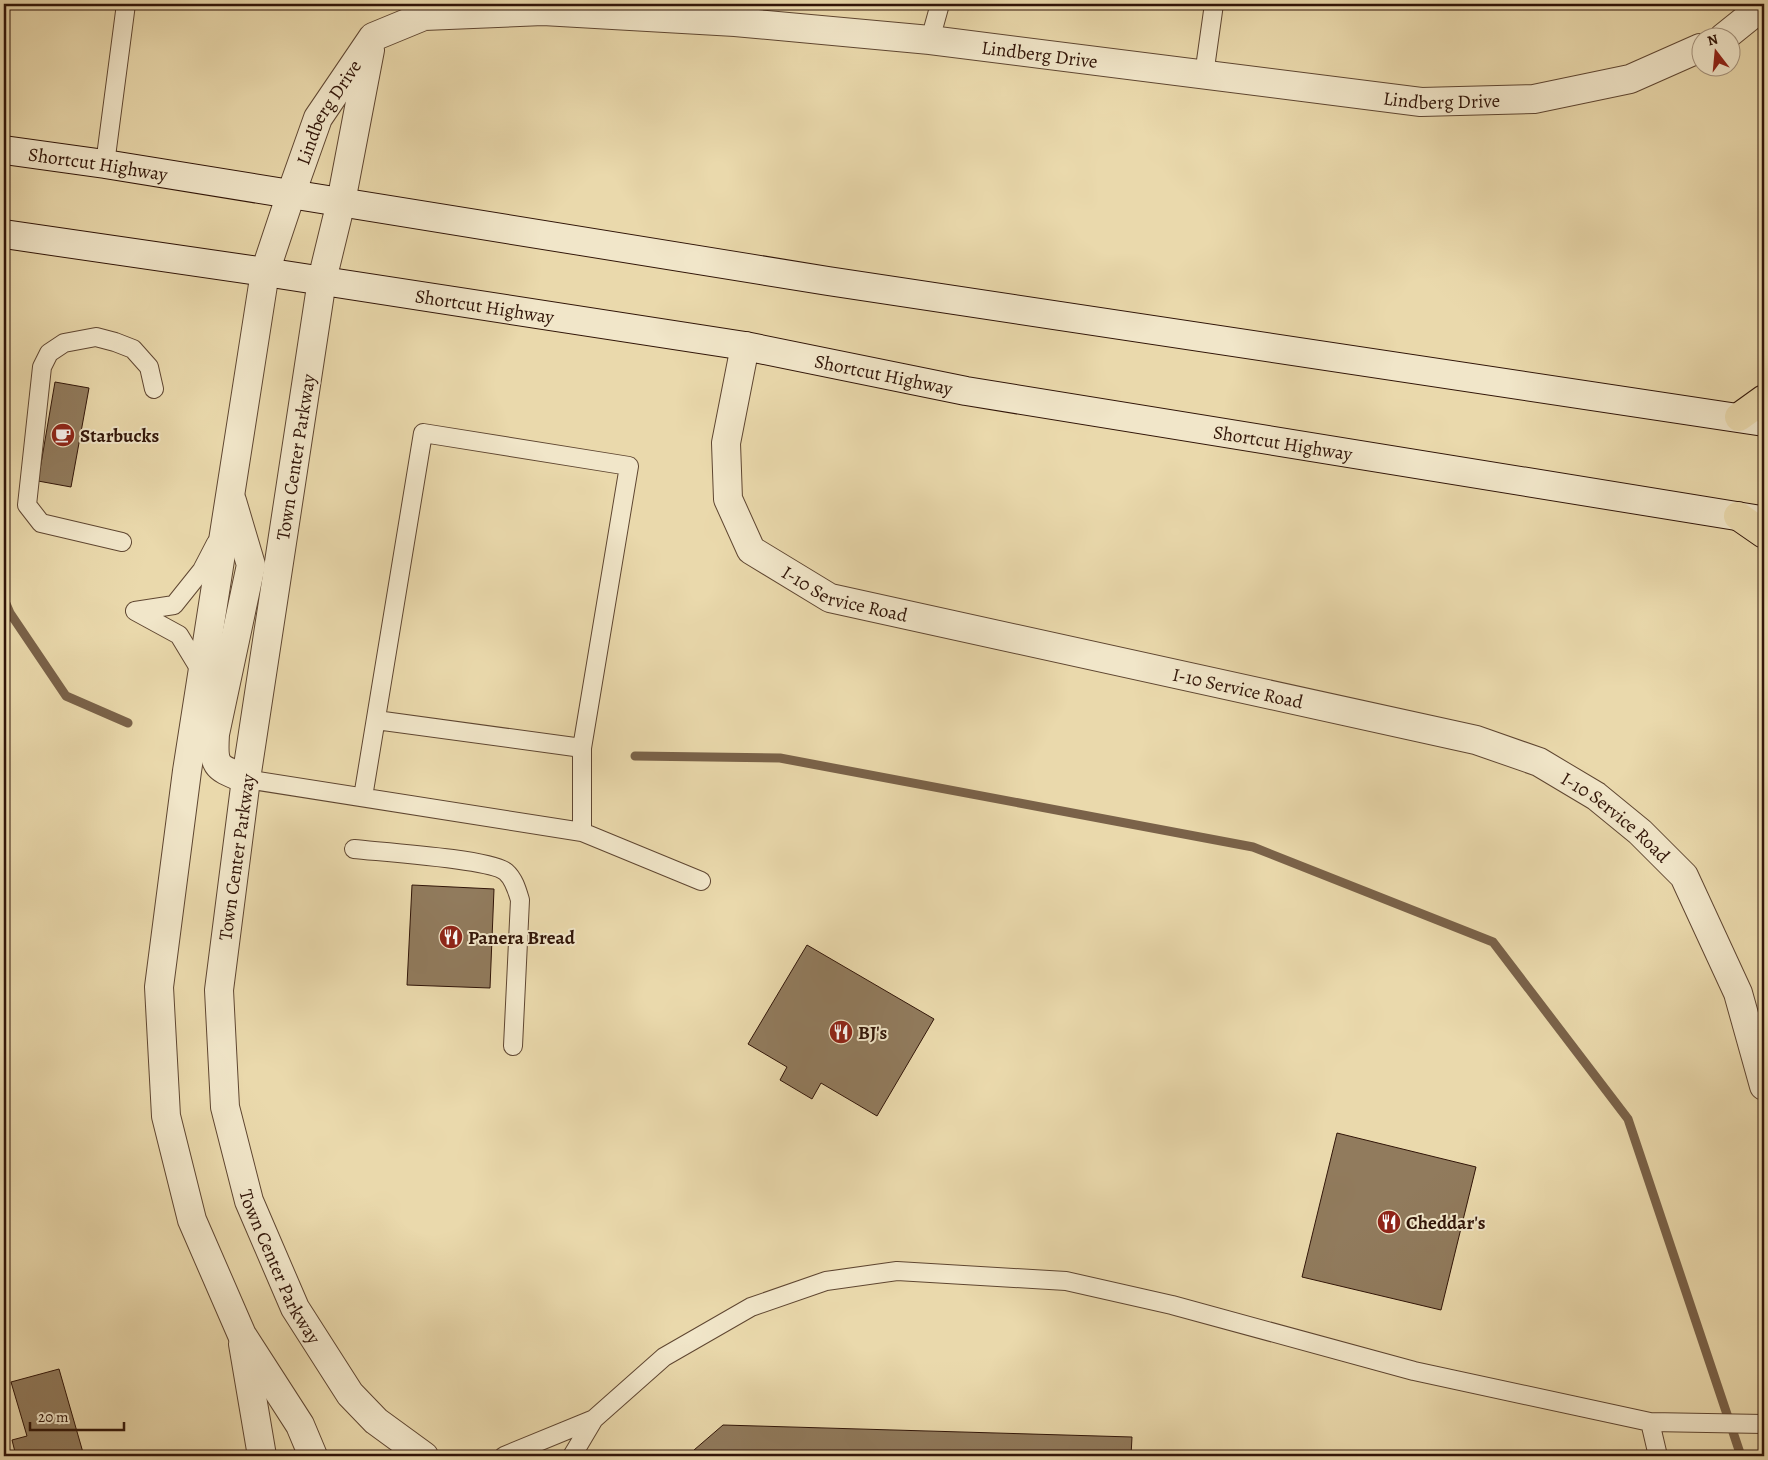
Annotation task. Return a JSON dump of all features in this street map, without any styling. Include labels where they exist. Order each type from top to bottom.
[{"type":"highway","points":[[1752,419],[1764,399]]},
{"type":"highway","points":[[1751,518],[1764,534]]},
{"type":"street","points":[[1736,28],[1764,6]]},
{"type":"street","name":"Lindberg Drive","points":[[291,194],[318,118],[373,37],[424,16],[533,12],[736,13],[930,40],[1421,102],[1534,99],[1630,79],[1690,52]]},
{"type":"street","name":"Lindberg Drive","points":[[341,202],[373,37]]},
{"type":"street","name":"Shortcut Highway","points":[[4,150],[105,164],[838,283],[1752,419]]},
{"type":"street","points":[[291,194],[265,272],[187,771],[159,988],[166,1116],[192,1220],[242,1336],[300,1425],[312,1456]]},
{"type":"street","name":"Town Center Parkway","points":[[341,202],[322,280],[246,779],[219,990],[225,1107],[249,1201],[295,1308],[350,1394],[376,1421],[424,1456]]},
{"type":"street","name":"Shortcut Highway","points":[[4,234],[322,280],[744,346],[966,391],[1751,518]]},
{"type":"street","name":"I-10 Service Road","points":[[744,346],[726,443],[728,499],[751,550],[830,598],[1476,740],[1538,762],[1596,796],[1640,832],[1684,876],[1738,993],[1764,1086]]},
{"type":"street","points":[[230,493],[251,565],[216,734],[214,756],[221,769],[246,779]]},
{"type":"street","points":[[242,1336],[252,1406],[262,1456]]},
{"type":"lane","points":[[105,164],[126,4]]},
{"type":"lane","points":[[930,40],[940,4]]},
{"type":"lane","points":[[1204,75],[1214,4]]},
{"type":"lane","points":[[122,542],[41,523],[27,505],[42,367],[49,352],[64,343],[96,337],[115,342],[133,350],[149,368],[154,389]]},
{"type":"lane","points":[[363,797],[423,433],[629,466],[582,748],[582,832]]},
{"type":"lane","points":[[202,673],[179,635],[135,611],[174,605],[202,570],[224,527]]},
{"type":"lane","points":[[376,720],[582,748]]},
{"type":"lane","points":[[246,779],[582,832],[701,881]]},
{"type":"lane","points":[[354,849],[474,862],[506,871],[516,887],[520,900],[513,1046]]},
{"type":"lane","points":[[572,1456],[594,1419],[664,1357],[751,1307],[826,1281],[898,1271],[1066,1280],[1172,1305],[1414,1371],[1650,1422],[1764,1424]]},
{"type":"lane","points":[[504,1456],[594,1419]]},
{"type":"lane","points":[[1650,1422],[1658,1456]]},
{"type":"building","name":"Starbucks","points":[[55,382],[89,388],[71,487],[38,481]]},
{"type":"building","name":"Panera Bread","points":[[412,885],[494,889],[490,988],[407,985]]},
{"type":"building","name":"BJ's","points":[[807,945],[934,1019],[877,1116],[821,1083],[812,1099],[780,1080],[787,1067],[748,1044]]},
{"type":"building","name":"Cheddar's","points":[[1337,1133],[1476,1167],[1441,1310],[1302,1277]]},
{"type":"building","points":[[59,1369],[84,1456],[16,1456],[12,1440],[27,1436],[11,1382]]},
{"type":"building","points":[[723,1425],[1132,1437],[1131,1456],[694,1456],[694,1450]]},
{"type":"waterway","points":[[4,599],[10,613],[66,696],[128,723]]},
{"type":"waterway","points":[[635,756],[780,758],[1253,847],[1493,942],[1628,1119],[1741,1456]]},
{"type":"place","name":"Starbucks","points":[[63,435]]},
{"type":"place","name":"Panera Bread","points":[[451,937]]},
{"type":"place","name":"BJ's","points":[[841,1032]]},
{"type":"place","name":"Cheddar's","points":[[1389,1222]]}]
